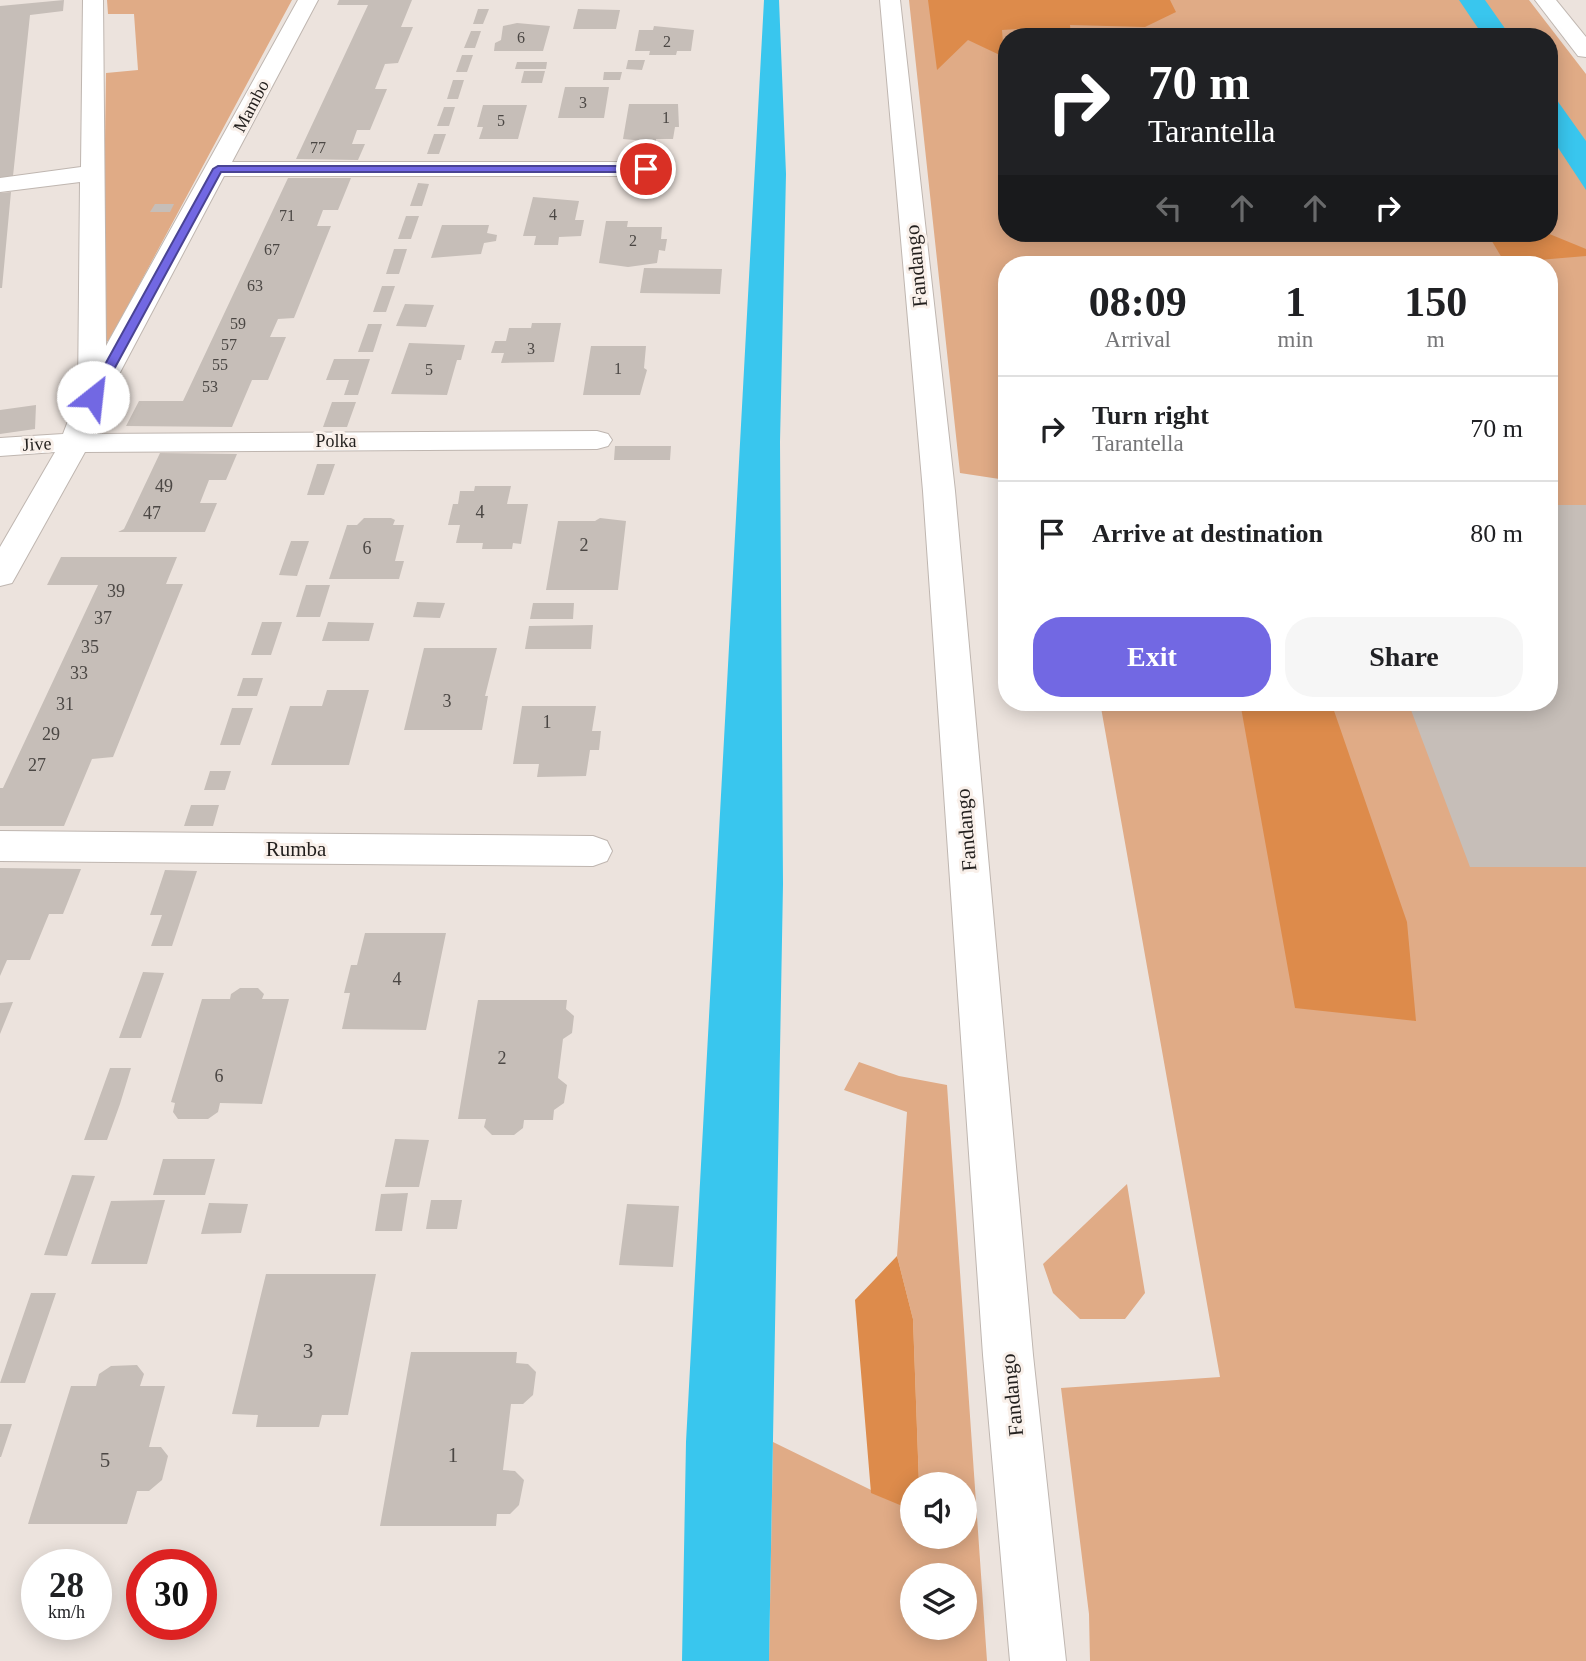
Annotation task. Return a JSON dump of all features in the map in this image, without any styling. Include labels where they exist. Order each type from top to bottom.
[{"type":"street","name":"Mambo","points":[[93,0],[93,397]]},
{"type":"street","name":"Mambo","points":[[0,576],[7,547],[75,443],[93,397],[308,0]]},
{"type":"street","name":"Fandango","points":[[890,0],[939,491],[1006,1341],[1038,1661]]},
{"type":"street","points":[[1545,0],[1586,51]]},
{"type":"street","points":[[218,169],[646,169]]},
{"type":"street","points":[[0,185],[91,173]]},
{"type":"street","name":"Polka","points":[[75,443],[597,440]]},
{"type":"street","name":"Jive","points":[[0,447],[75,443]]},
{"type":"street","name":"Rumba","points":[[0,846],[593,851]]},
{"type":"shaded area","points":[[107,0],[292,0],[109,341],[102,342],[106,73],[138,70],[134,14],[108,14]]},
{"type":"shaded area","points":[[909,0],[1529,0],[1551,28],[998,28],[998,242],[1558,242],[1558,38],[1586,74],[1586,1661],[1090,1661],[1089,1614],[1061,1388],[1220,1377],[1102,711],[1558,711],[1558,256],[998,256],[998,479],[960,473]]},
{"type":"shaded area","points":[[928,0],[1170,0],[1176,12],[1145,27],[1070,25],[1070,28],[998,28],[998,54],[968,40],[937,70]]},
{"type":"shaded area","points":[[1558,238],[1586,249],[1586,256],[1558,258],[1558,256],[1501,256],[1492,242],[1558,242]]},
{"type":"shaded area","points":[[1242,711],[1334,711],[1407,922],[1416,1021],[1295,1008]]},
{"type":"shaded area","points":[[859,1062],[899,1076],[947,1085],[974,1472],[919,1472],[913,1319],[897,1256],[907,1112],[844,1090]]},
{"type":"shaded area","points":[[1127,1184],[1145,1293],[1125,1319],[1080,1319],[1053,1293],[1043,1264]]},
{"type":"shaded area","points":[[897,1256],[913,1319],[919,1472],[900,1472],[900,1505],[871,1493],[855,1300]]},
{"type":"shaded area","points":[[773,1442],[900,1504],[900,1549],[977,1549],[977,1517],[987,1661],[769,1661]]},
{"type":"water","points":[[764,0],[779,0],[786,174],[780,442],[783,884],[769,1661],[682,1661],[686,1442]]},
{"type":"water","points":[[1459,0],[1485,0],[1505,28],[1478,28]]},
{"type":"water","points":[[1558,102],[1586,141],[1586,190],[1558,148]]},
{"type":"building","points":[[64,0],[63,11],[30,15],[13,176],[0,178],[0,6]]},
{"type":"building","points":[[339,0],[412,0],[401,27],[413,27],[398,63],[385,64],[375,89],[387,89],[370,130],[357,130],[352,144],[365,144],[358,160],[296,159],[368,5],[337,5]]},
{"type":"building","points":[[478,9],[489,9],[483,24],[473,24]]},
{"type":"building","points":[[578,9],[620,10],[616,29],[573,29]]},
{"type":"building","points":[[517,23],[550,26],[543,51],[494,51],[495,43],[501,40],[503,26]]},
{"type":"building","points":[[654,26],[694,30],[691,51],[677,51],[676,55],[649,55],[650,51],[635,51],[639,30],[653,30]]},
{"type":"building","points":[[471,31],[481,31],[475,48],[464,48]]},
{"type":"building","points":[[462,55],[473,55],[467,72],[456,72]]},
{"type":"building","points":[[628,60],[645,60],[642,70],[626,69]]},
{"type":"building","points":[[517,62],[547,62],[546,69],[515,69]]},
{"type":"building","points":[[524,71],[545,71],[542,83],[521,83]]},
{"type":"building","points":[[604,72],[622,72],[620,80],[603,80]]},
{"type":"building","points":[[453,80],[464,80],[458,99],[447,99]]},
{"type":"building","points":[[565,87],[609,87],[604,118],[558,118]]},
{"type":"building","points":[[629,104],[678,104],[679,127],[675,127],[673,139],[656,139],[656,142],[623,139]]},
{"type":"building","points":[[483,105],[527,105],[518,139],[479,139],[483,127],[477,127]]},
{"type":"building","points":[[444,107],[455,107],[449,126],[437,126]]},
{"type":"building","points":[[434,134],[446,134],[439,154],[427,154]]},
{"type":"building","points":[[288,178],[351,178],[338,210],[323,210],[317,226],[331,226],[294,318],[278,319],[270,337],[286,337],[268,380],[252,380],[232,427],[126,426],[139,401],[183,401]]},
{"type":"building","points":[[418,183],[429,184],[422,206],[410,206]]},
{"type":"building","points":[[11,192],[2,288],[0,288],[0,193]]},
{"type":"building","points":[[533,197],[579,201],[575,220],[584,220],[581,236],[559,237],[558,245],[534,245],[536,236],[523,236]]},
{"type":"building","points":[[155,204],[174,204],[170,212],[150,212]]},
{"type":"building","points":[[406,216],[419,216],[411,239],[398,239]]},
{"type":"building","points":[[606,221],[628,221],[627,227],[662,227],[661,239],[667,239],[665,251],[659,250],[657,263],[628,267],[599,263]]},
{"type":"building","points":[[442,225],[489,225],[487,233],[497,235],[496,241],[484,243],[481,254],[431,258]]},
{"type":"building","points":[[394,249],[407,249],[399,274],[386,274]]},
{"type":"building","points":[[644,268],[722,269],[720,294],[640,293]]},
{"type":"building","points":[[382,286],[395,286],[386,312],[373,312]]},
{"type":"building","points":[[405,304],[434,305],[426,327],[396,326]]},
{"type":"building","points":[[532,323],[561,323],[554,362],[501,363],[504,353],[491,353],[495,341],[506,341],[509,328],[531,328]]},
{"type":"building","points":[[368,324],[382,324],[373,352],[358,352]]},
{"type":"building","points":[[409,343],[465,345],[461,360],[457,360],[447,395],[391,394]]},
{"type":"building","points":[[591,346],[646,346],[644,368],[647,370],[640,395],[583,395]]},
{"type":"building","points":[[334,359],[370,359],[358,395],[344,395],[349,380],[326,380]]},
{"type":"building","points":[[332,402],[356,402],[347,427],[323,427]]},
{"type":"building","points":[[36,405],[35,429],[0,434],[0,410]]},
{"type":"building","points":[[615,446],[671,446],[670,460],[614,460]]},
{"type":"building","points":[[160,453],[237,454],[226,480],[209,480],[200,503],[217,503],[205,532],[118,532],[124,529]]},
{"type":"building","points":[[317,464],[335,464],[324,495],[307,495]]},
{"type":"building","points":[[475,486],[511,486],[507,504],[528,504],[521,544],[513,543],[512,549],[482,549],[483,543],[456,543],[460,525],[448,525],[453,504],[458,504],[460,491],[474,491]]},
{"type":"building","points":[[1558,505],[1586,505],[1586,867],[1470,867],[1411,711],[1558,711]]},
{"type":"building","points":[[364,518],[391,518],[395,520],[393,525],[404,525],[395,561],[404,561],[399,579],[329,579],[347,525],[357,525]]},
{"type":"building","points":[[600,518],[626,521],[618,590],[546,590],[558,521],[595,521]]},
{"type":"building","points":[[291,541],[309,541],[297,576],[279,575]]},
{"type":"building","points":[[61,557],[177,557],[166,584],[183,584],[113,757],[92,759],[64,826],[0,826],[0,788],[3,788],[98,585],[47,585]]},
{"type":"building","points":[[306,585],[330,585],[320,617],[296,617]]},
{"type":"building","points":[[417,602],[445,603],[440,618],[413,617]]},
{"type":"building","points":[[533,603],[574,603],[573,619],[530,619]]},
{"type":"building","points":[[262,622],[282,622],[271,655],[251,655]]},
{"type":"building","points":[[328,622],[374,623],[369,641],[322,641]]},
{"type":"building","points":[[593,625],[591,649],[525,649],[529,626]]},
{"type":"building","points":[[424,648],[497,648],[485,696],[488,696],[482,730],[404,730]]},
{"type":"building","points":[[243,678],[263,678],[257,696],[237,696]]},
{"type":"building","points":[[327,690],[369,690],[349,765],[271,765],[290,706],[322,706]]},
{"type":"building","points":[[522,706],[596,706],[592,731],[601,731],[599,750],[590,750],[586,776],[537,777],[539,764],[513,764]]},
{"type":"building","points":[[232,708],[253,708],[240,745],[220,745]]},
{"type":"building","points":[[210,771],[231,771],[225,790],[204,790]]},
{"type":"building","points":[[191,805],[219,805],[213,826],[184,826]]},
{"type":"building","points":[[0,868],[81,869],[63,914],[49,914],[30,960],[7,960],[0,976]]},
{"type":"building","points":[[165,870],[197,871],[172,946],[151,946],[162,915],[150,915]]},
{"type":"building","points":[[365,933],[446,933],[426,1030],[342,1029],[350,993],[344,993],[351,965],[357,965]]},
{"type":"building","points":[[143,972],[164,973],[141,1038],[119,1038]]},
{"type":"building","points":[[240,988],[258,988],[264,994],[262,999],[289,999],[262,1104],[220,1103],[218,1112],[208,1119],[178,1119],[173,1112],[175,1103],[171,1102],[202,999],[230,999],[231,994]]},
{"type":"building","points":[[478,1000],[567,1000],[566,1009],[574,1016],[572,1033],[563,1039],[558,1078],[567,1085],[564,1103],[554,1110],[553,1120],[524,1120],[523,1128],[514,1135],[492,1135],[484,1127],[486,1119],[458,1119]]},
{"type":"building","points":[[13,1002],[0,1034],[0,1003]]},
{"type":"building","points":[[110,1068],[131,1068],[107,1140],[84,1140]]},
{"type":"building","points":[[395,1139],[429,1140],[419,1187],[385,1187]]},
{"type":"building","points":[[163,1159],[215,1159],[205,1195],[153,1195]]},
{"type":"building","points":[[72,1175],[95,1176],[67,1256],[44,1255]]},
{"type":"building","points":[[408,1193],[402,1231],[375,1231],[381,1194]]},
{"type":"building","points":[[165,1200],[147,1264],[91,1264],[111,1201]]},
{"type":"building","points":[[431,1200],[462,1200],[457,1229],[426,1229]]},
{"type":"building","points":[[209,1203],[248,1204],[241,1233],[201,1234]]},
{"type":"building","points":[[627,1204],[679,1206],[673,1267],[619,1265]]},
{"type":"building","points":[[266,1274],[376,1274],[348,1415],[322,1415],[319,1427],[256,1427],[258,1415],[232,1414]]},
{"type":"building","points":[[31,1293],[56,1293],[25,1383],[0,1383]]},
{"type":"building","points":[[411,1352],[517,1352],[516,1363],[528,1364],[536,1372],[533,1395],[523,1404],[511,1404],[503,1470],[515,1471],[524,1480],[519,1505],[510,1514],[497,1514],[496,1526],[380,1526]]},
{"type":"building","points":[[137,1365],[144,1374],[140,1386],[165,1386],[149,1447],[161,1447],[168,1456],[162,1480],[149,1491],[137,1491],[127,1524],[28,1524],[71,1386],[96,1386],[99,1374],[111,1366]]},
{"type":"building","points":[[0,1424],[12,1424],[1,1457],[0,1457]]},
{"type":"route","points":[[93,397],[218,169],[646,169]]}]
